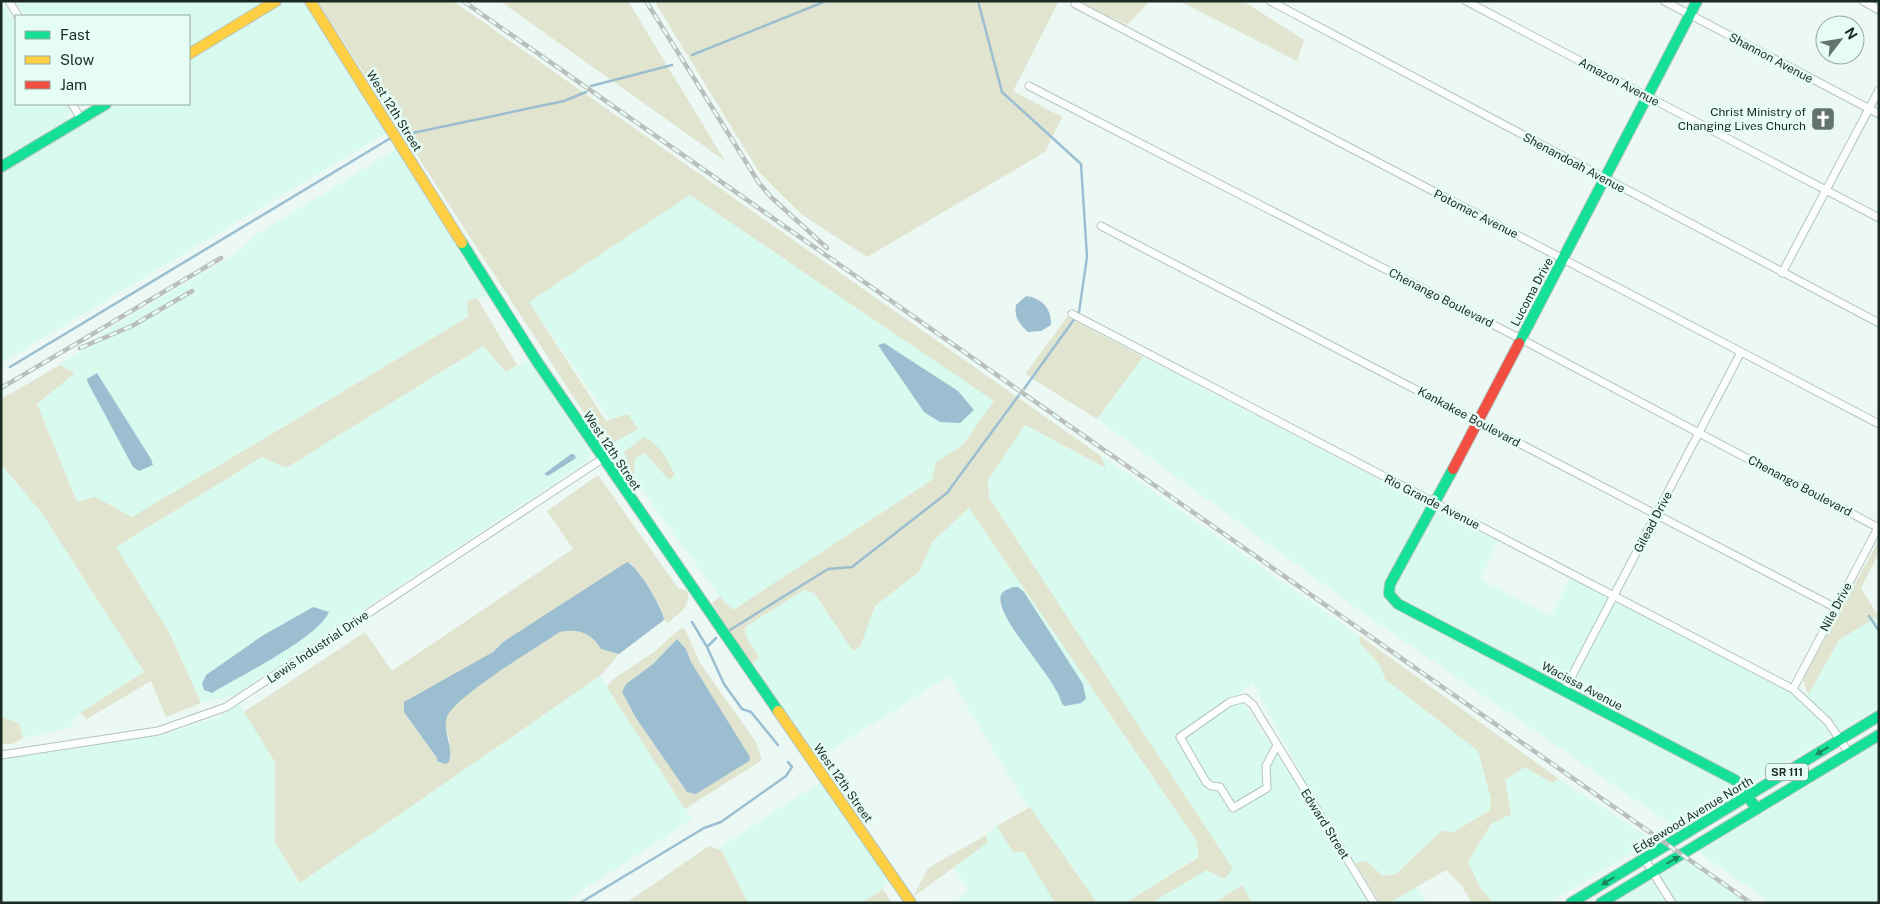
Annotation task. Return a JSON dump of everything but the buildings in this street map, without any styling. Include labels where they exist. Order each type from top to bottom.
[{"type":"street","points":[[9,1],[17,15]]},
{"type":"street","points":[[190,53],[276,1]]},
{"type":"street","name":"West 12th Street","points":[[310,1],[538,363],[602,459],[911,903]]},
{"type":"street","name":"Shenandoah Avenue","points":[[1270,1],[1879,323]]},
{"type":"street","name":"Amazon Avenue","points":[[1466,1],[1879,218]]},
{"type":"street","name":"Shannon Avenue","points":[[1664,1],[1868,110],[1879,114]]},
{"type":"street","name":"Lucoma Drive","points":[[1389,594],[1390,584],[1433,502],[1439,496],[1697,1]]},
{"type":"street","points":[[1862,1],[1879,10]]},
{"type":"street","name":"Potomac Avenue","points":[[1074,4],[1879,424]]},
{"type":"street","name":"Chenango Boulevard","points":[[1029,86],[1521,339],[1878,527]]},
{"type":"street","points":[[1782,273],[1879,90]]},
{"type":"street","points":[[73,105],[81,119]]},
{"type":"street","points":[[1,166],[104,105]]},
{"type":"street","name":"Kankakee Boulevard","points":[[1101,226],[1836,608]]},
{"type":"street","name":"Rio Grande Avenue","points":[[1072,314],[1793,689],[1813,706],[1841,740],[1849,753]]},
{"type":"street","name":"Gilead Drive","points":[[1564,690],[1741,352]]},
{"type":"street","name":"Lewis Industrial Drive","points":[[1,755],[158,731],[226,707],[602,459]]},
{"type":"street","name":"Nile Drive","points":[[1793,689],[1878,527]]},
{"type":"street","name":"Wacissa Avenue","points":[[1389,594],[1398,604],[1735,780],[1757,809]]},
{"type":"street","name":"Edward Street","points":[[1277,745],[1266,766],[1267,788],[1233,808],[1220,787],[1211,786],[1206,782],[1180,737],[1230,702],[1245,698],[1253,705],[1374,903]]},
{"type":"street","name":"Edgewood Avenue North","points":[[1571,903],[1879,716]]},
{"type":"street","name":"SR 111","points":[[1601,903],[1879,735]]},
{"type":"street","points":[[1644,858],[1672,903]]},
{"type":"shaded area","points":[[1,1],[15,22],[15,105],[67,105],[70,110],[68,120],[63,124],[1,161]]},
{"type":"shaded area","points":[[16,1],[267,1],[190,48],[190,15],[24,15]]},
{"type":"shaded area","points":[[287,1],[303,3],[313,12],[388,132],[1,363],[1,172],[113,105],[190,105],[190,58]]},
{"type":"shaded area","points":[[317,1],[453,1],[1101,456],[1106,468],[1025,425],[988,480],[989,498],[1233,869],[1224,879],[1207,870],[1151,903],[1125,903],[1199,857],[1196,840],[969,508],[932,542],[919,572],[875,606],[860,647],[853,651],[814,593],[804,590],[745,627],[746,636],[759,658],[751,664],[712,603],[720,597],[733,610],[932,480],[936,462],[963,445],[994,401],[690,195],[529,302],[606,421],[628,414],[638,429],[606,447]]},
{"type":"shaded area","points":[[500,1],[628,1],[725,161]]},
{"type":"shaded area","points":[[659,1],[1059,1],[1013,91],[1062,117],[1045,152],[867,257],[801,214],[759,172],[656,4]]},
{"type":"shaded area","points":[[1077,1],[1150,1],[1127,25]]},
{"type":"shaded area","points":[[1179,1],[1243,1],[1304,40],[1297,61]]},
{"type":"shaded area","points":[[398,148],[489,296],[467,301],[468,317],[132,517],[95,497],[77,502],[37,404],[75,373],[60,365],[113,326],[237,253],[256,235]]},
{"type":"shaded area","points":[[690,195],[995,401],[963,445],[936,462],[932,480],[733,610],[720,597],[615,453],[619,433],[529,302]]},
{"type":"shaded area","points":[[477,298],[517,365],[506,372],[483,346],[286,468],[262,457],[116,547],[169,632],[201,703],[166,717],[151,681],[87,719],[80,713],[144,672],[41,512],[1,464],[1,399],[60,365],[75,373],[37,404],[77,502],[95,497],[132,517],[468,317],[467,301]]},
{"type":"shaded area","points":[[1067,317],[1143,357],[1097,419],[1025,374]]},
{"type":"shaded area","points":[[483,346],[506,372],[530,358],[592,450],[588,461],[235,695],[201,703],[169,632],[116,547],[262,457],[286,468]]},
{"type":"shaded area","points":[[1143,357],[1498,541],[1480,579],[1551,616],[1570,578],[1791,692],[1804,701],[1839,640],[1878,616],[1879,707],[1678,829],[1366,615],[1097,419]]},
{"type":"shaded area","points":[[1025,425],[1105,468],[1102,456],[1360,636],[1359,642],[1380,665],[1385,679],[1478,751],[1491,799],[1490,810],[1454,832],[1441,831],[1396,874],[1383,876],[1366,861],[1355,863],[1304,780],[1252,682],[1238,694],[1309,803],[1369,903],[1252,903],[1242,885],[1214,903],[1151,903],[1207,870],[1224,879],[989,498],[988,480]]},
{"type":"shaded area","points":[[644,437],[659,448],[666,458],[675,475],[669,480],[645,453],[635,458],[634,475],[626,483],[617,466],[627,459],[624,452]]},
{"type":"shaded area","points":[[2,464],[41,512],[144,672],[80,713],[69,728],[23,738],[19,723],[1,717]]},
{"type":"shaded area","points":[[598,475],[678,588],[687,591],[688,601],[686,605],[668,623],[664,620],[661,608],[631,563],[503,642],[493,652],[404,703],[404,712],[437,758],[437,761],[450,744],[446,723],[447,717],[453,708],[498,672],[560,632],[579,631],[593,639],[601,649],[619,654],[600,676],[300,883],[275,843],[275,762],[244,712],[365,632],[392,671],[573,549],[547,511]]},
{"type":"shaded area","points":[[969,508],[1196,840],[1199,856],[1125,903],[1097,903],[1022,797],[949,676],[818,758],[751,664],[759,658],[746,636],[745,627],[804,590],[814,593],[853,651],[859,648],[875,606],[919,572],[932,542]],"holes":[[[1024,592],[1048,633],[1081,703],[1065,706],[1062,704],[1060,694],[1048,674],[1022,644],[1000,608],[1000,596]]]},
{"type":"shaded area","points":[[1879,540],[1879,553],[1861,588],[1878,616],[1839,640],[1808,695],[1803,679]]},
{"type":"shaded area","points":[[681,628],[685,629],[700,663],[756,742],[762,760],[685,809],[607,687],[612,680],[654,652]],"holes":[[[677,639],[686,649],[691,662],[687,792],[636,718],[622,692],[626,684],[653,664]]]},
{"type":"shaded area","points":[[1360,636],[1559,779],[1552,783],[1525,767],[1505,780],[1511,814],[1491,824],[1468,862],[1481,889],[1494,903],[1472,903],[1462,886],[1446,870],[1389,903],[1380,903],[1355,863],[1366,861],[1383,876],[1396,874],[1441,831],[1454,832],[1490,810],[1491,799],[1478,751],[1385,679],[1380,665],[1359,642]]},
{"type":"shaded area","points":[[600,676],[692,819],[563,903],[1,903],[1,761],[15,756],[167,733],[219,716],[239,704],[275,762],[275,843],[300,883]]},
{"type":"shaded area","points":[[1,717],[19,723],[23,738],[12,744],[1,744]]},
{"type":"shaded area","points":[[1879,742],[1879,903],[1771,903],[1698,852]]},
{"type":"shaded area","points":[[1525,767],[1552,783],[1559,779],[1653,840],[1548,903],[1494,903],[1481,889],[1467,862],[1491,824],[1511,814],[1505,780]]},
{"type":"shaded area","points":[[822,781],[891,879],[883,889],[861,903],[748,903],[722,852],[717,849]]},
{"type":"shaded area","points":[[1030,807],[1097,903],[1055,903],[1024,852],[1013,852],[997,826]]},
{"type":"shaded area","points":[[997,826],[1013,852],[1024,852],[1055,903],[953,903],[969,891],[953,866],[987,843],[986,835]]},
{"type":"shaded area","points":[[986,835],[987,843],[913,897],[928,868]]},
{"type":"shaded area","points":[[709,846],[722,851],[748,903],[626,903]]},
{"type":"shaded area","points":[[1685,859],[1746,903],[1614,903]]},
{"type":"shaded area","points":[[1242,885],[1252,903],[1214,903]]},
{"type":"shaded area","points":[[1416,887],[1426,903],[1389,903]]},
{"type":"shaded area","points":[[883,889],[892,903],[861,903]]},
{"type":"water","points":[[1026,296],[1037,299],[1045,305],[1050,314],[1051,325],[1041,331],[1028,332],[1022,326],[1017,317],[1016,305]]},
{"type":"water","points":[[884,343],[958,391],[974,410],[960,423],[940,422],[924,412],[878,345]]},
{"type":"water","points":[[97,373],[153,465],[139,471],[133,467],[87,381],[87,379]]},
{"type":"water","points":[[571,454],[574,454],[576,458],[548,476],[544,474]]},
{"type":"water","points":[[627,562],[637,571],[649,588],[660,607],[664,620],[619,654],[601,649],[593,639],[579,631],[560,632],[480,685],[453,708],[446,722],[450,751],[449,762],[445,764],[437,761],[437,758],[404,712],[404,702],[493,652],[503,642]]},
{"type":"water","points":[[1013,587],[1018,587],[1024,592],[1083,684],[1086,699],[1081,703],[1065,706],[1062,704],[1049,678],[1006,617],[1001,605],[1001,595]]},
{"type":"water","points":[[313,607],[329,612],[322,622],[310,633],[294,645],[212,693],[204,690],[202,684],[206,675],[262,636]]},
{"type":"water","points":[[677,639],[686,649],[691,662],[750,757],[749,761],[696,794],[687,792],[636,718],[622,692],[626,684],[653,664]]},
{"type":"waterway","points":[[692,55],[826,1]]},
{"type":"waterway","points":[[978,1],[1002,92],[1081,164],[1087,257],[1079,312]]},
{"type":"waterway","points":[[591,86],[672,65]]},
{"type":"waterway","points":[[403,135],[564,101],[586,92]]},
{"type":"waterway","points":[[10,367],[389,139]]},
{"type":"waterway","points":[[1024,389],[1075,318]]},
{"type":"waterway","points":[[730,630],[828,569],[852,567],[947,493],[1019,395]]},
{"type":"waterway","points":[[1869,616],[1879,631]]},
{"type":"waterway","points":[[692,622],[707,647]]},
{"type":"waterway","points":[[716,638],[707,647],[724,684],[742,709],[751,712],[778,745]]},
{"type":"waterway","points":[[580,903],[704,828],[721,822],[786,776],[792,767],[788,762]]},
{"type":"railway","points":[[463,1],[1751,903]]},
{"type":"railway","points":[[646,1],[759,183],[771,197],[827,248]]},
{"type":"railway","points":[[1,388],[221,258]]},
{"type":"railway","points":[[80,348],[132,326],[192,291]]},
{"type":"traffic: fast","points":[[1519,343],[1697,1]]},
{"type":"traffic: fast","points":[[1,167],[104,105]]},
{"type":"traffic: fast","points":[[462,243],[538,363],[778,711]]},
{"type":"traffic: fast","points":[[1453,469],[1390,584],[1389,594],[1398,604],[1735,780],[1757,809]]},
{"type":"traffic: fast","points":[[1571,903],[1879,716]]},
{"type":"traffic: fast","points":[[1601,903],[1879,735]]},
{"type":"traffic: slow","points":[[190,53],[276,1]]},
{"type":"traffic: slow","points":[[310,1],[462,243]]},
{"type":"traffic: slow","points":[[778,711],[911,903]]},
{"type":"traffic: jam","points":[[1453,469],[1519,343]]},
{"type":"place","name":"Christ Ministry of Changing Lives Church","points":[[1823,119]]}]
